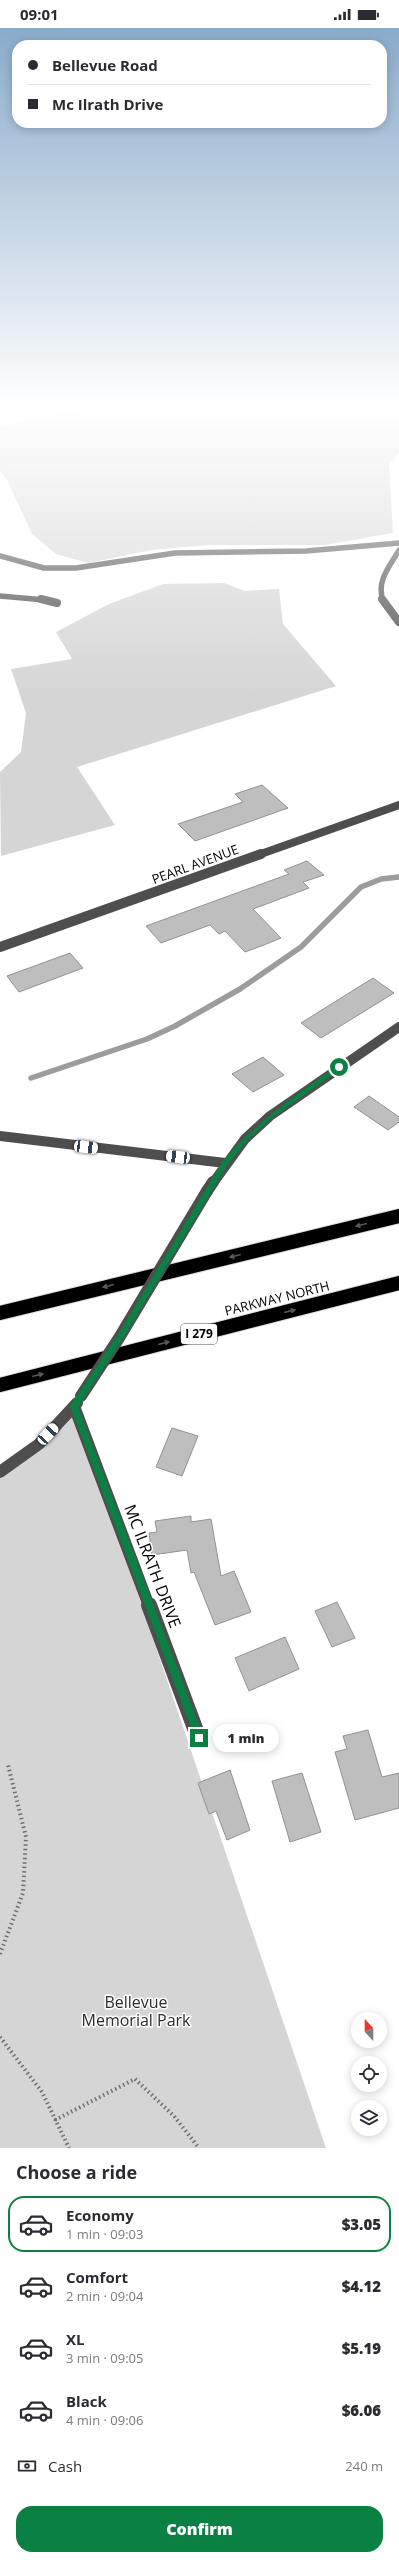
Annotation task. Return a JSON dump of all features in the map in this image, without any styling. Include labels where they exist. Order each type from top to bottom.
[{"type":"highway","points":[[0,1313],[399,1216]]},
{"type":"highway","name":"PARKWAY NORTH","points":[[0,1385],[399,1283]]},
{"type":"street","points":[[0,556],[44,568],[58,569],[91,567],[158,555],[193,552],[306,551],[399,543]]},
{"type":"street","points":[[399,550],[383,573],[378,588],[384,605],[399,622]]},
{"type":"street","points":[[0,596],[41,599],[56,603]]},
{"type":"street","name":"PEARL AVENUE","points":[[0,947],[399,805]]},
{"type":"street","points":[[0,1472],[38,1444],[78,1401],[120,1338],[206,1190],[225,1162],[245,1139],[270,1116],[399,1027]]},
{"type":"street","points":[[0,1136],[225,1162]]},
{"type":"street","name":"MC ILRATH DRIVE","points":[[78,1401],[199,1738]]},
{"type":"path","points":[[0,1954],[23,1893],[26,1837],[8,1766]]},
{"type":"path","points":[[0,2037],[42,2092],[69,2148]]},
{"type":"path","points":[[55,2120],[135,2079],[174,2116],[199,2148]]},
{"type":"green space","points":[[16,500],[391,500],[393,533],[325,545],[207,545],[152,550],[88,563],[56,554],[32,534]]},
{"type":"green space","points":[[224,583],[245,591],[279,589],[283,624],[336,686],[77,767],[115,825],[1,856],[0,772],[21,752],[26,713],[11,669],[72,659],[56,632],[109,604],[163,584]]},
{"type":"green space","name":"Bellevue Memorial Park","points":[[74,1406],[326,2148],[0,2148],[0,1472]]},
{"type":"building","points":[[262,785],[288,808],[195,841],[178,824],[243,802],[235,794]]},
{"type":"building","points":[[307,861],[324,875],[303,882],[309,888],[253,909],[281,938],[264,945],[245,952],[225,931],[219,934],[210,925],[161,943],[146,926],[289,874],[284,870]]},
{"type":"building","points":[[70,953],[83,968],[19,992],[7,976]]},
{"type":"building","points":[[373,978],[394,993],[321,1038],[301,1023]]},
{"type":"building","points":[[263,1057],[284,1075],[253,1092],[232,1074]]},
{"type":"building","points":[[369,1096],[399,1117],[399,1122],[388,1130],[354,1107]]},
{"type":"building","points":[[172,1428],[198,1436],[182,1476],[156,1467]]},
{"type":"building","points":[[191,1516],[191,1522],[211,1519],[221,1576],[234,1571],[251,1612],[215,1625],[194,1572],[191,1573],[187,1550],[152,1555],[149,1533],[157,1532],[155,1521]]},
{"type":"building","points":[[337,1602],[355,1638],[332,1647],[315,1611]]},
{"type":"building","points":[[285,1637],[299,1669],[249,1691],[235,1658]]},
{"type":"building","points":[[368,1730],[382,1777],[399,1773],[399,1808],[355,1820],[335,1752],[347,1749],[343,1736]]},
{"type":"building","points":[[230,1770],[250,1830],[227,1840],[216,1811],[209,1814],[198,1783]]},
{"type":"building","points":[[302,1773],[321,1832],[290,1842],[272,1781]]},
{"type":"waterway","points":[[31,1078],[147,1039],[175,1026],[240,989],[301,947],[361,887],[381,879],[399,877]]},
{"type":"route","points":[[199,1738],[74,1406],[120,1338],[206,1190],[225,1162],[245,1139],[270,1116],[339,1067]]}]
